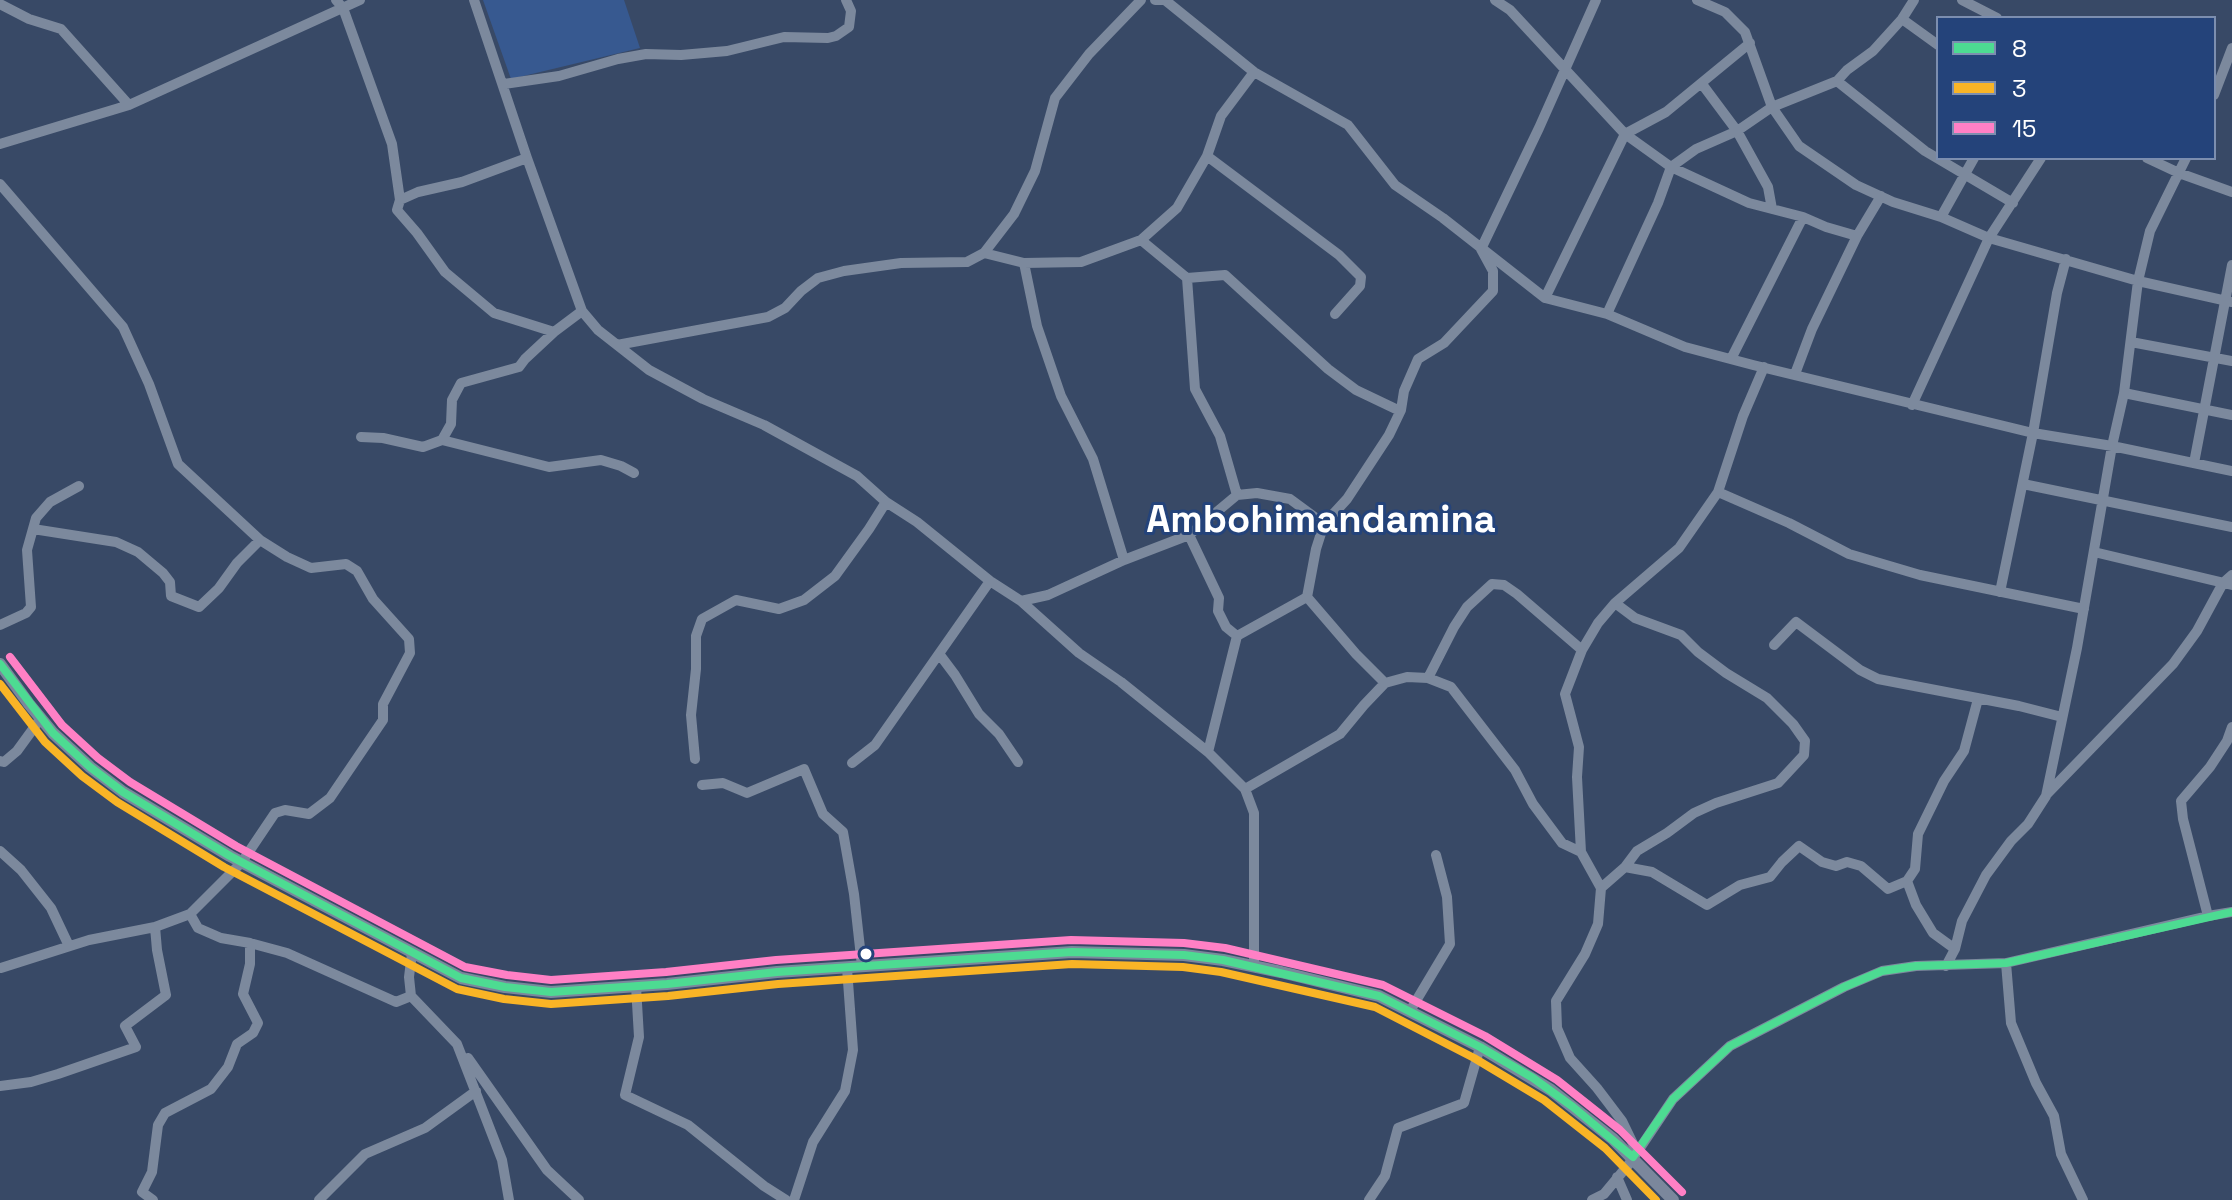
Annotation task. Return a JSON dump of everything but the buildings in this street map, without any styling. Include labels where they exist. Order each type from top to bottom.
[{"type":"main road","points":[[0,664],[41,718],[90,767],[123,792],[242,862],[461,978],[551,992],[777,972],[1072,952],[1184,955],[1254,967],[1379,996],[1480,1047],[1551,1090],[1635,1156],[1673,1200]]},
{"type":"street","points":[[0,144],[129,105],[339,4],[360,0]]},
{"type":"street","points":[[474,0],[582,311],[598,330],[649,370],[678,387],[764,425],[857,476],[886,502],[1021,601],[1079,653],[1121,682],[1208,752],[1245,789],[1254,813],[1254,967]]},
{"type":"street","points":[[504,84],[559,76],[646,54],[727,51],[784,37],[828,38],[849,27],[851,11],[846,0]]},
{"type":"street","points":[[617,345],[768,317],[785,308],[818,278],[844,271],[901,263],[967,262],[984,253],[1014,214],[1035,171],[1055,98],[1089,54],[1141,0]]},
{"type":"street","points":[[1155,0],[1165,0],[1254,72],[1348,125],[1395,185],[1443,218],[1545,298],[1607,314],[1685,347],[1912,405],[2033,433],[2232,471]]},
{"type":"street","points":[[1495,0],[1510,10],[1625,134],[1671,167],[1749,203],[1857,236]]},
{"type":"street","points":[[1481,249],[1596,0]]},
{"type":"street","points":[[1697,0],[1725,12],[1745,32],[1772,107],[1799,146],[1856,185],[1989,238],[2138,281],[2229,302]]},
{"type":"street","points":[[1607,314],[1658,203],[1671,167],[1696,149],[1737,131],[1772,107],[1837,81],[1873,51],[1902,19],[1914,0]]},
{"type":"street","points":[[1962,0],[1993,16]]},
{"type":"street","points":[[0,4],[29,19],[61,29],[129,105]]},
{"type":"street","points":[[339,4],[392,144],[400,200],[397,210],[445,272],[494,313],[554,332]]},
{"type":"street","points":[[1902,19],[1936,44]]},
{"type":"street","points":[[1545,298],[1625,134],[1666,112],[1750,43]]},
{"type":"street","points":[[2216,90],[2232,48]]},
{"type":"street","points":[[984,253],[1024,263],[1081,262],[1141,240],[1177,208],[1207,156],[1221,116],[1254,72]]},
{"type":"street","points":[[1837,81],[1936,157]]},
{"type":"street","points":[[1702,84],[1737,131],[1768,187],[1772,209]]},
{"type":"street","points":[[1207,156],[1339,255],[1361,277],[1360,286],[1335,314]]},
{"type":"street","points":[[400,200],[527,158]]},
{"type":"street","points":[[1941,160],[2013,203]]},
{"type":"street","points":[[1941,217],[1973,160]]},
{"type":"street","points":[[1912,405],[1989,238],[2040,160]]},
{"type":"street","points":[[2151,160],[2232,192]]},
{"type":"street","points":[[2046,796],[2124,393],[2138,281],[2150,231],[2185,160]]},
{"type":"street","points":[[0,184],[123,327],[149,384],[178,464],[260,540],[287,557],[311,568],[346,564],[357,571],[373,599],[409,639],[410,653],[383,704],[383,720],[330,798],[309,814],[285,810],[275,813],[242,862],[190,914],[155,927],[89,940],[1,968]]},
{"type":"street","points":[[1795,374],[1812,329],[1857,236],[1881,196]]},
{"type":"street","points":[[1731,359],[1803,217]]},
{"type":"street","points":[[1141,240],[1187,278],[1225,275],[1328,369],[1356,390],[1400,411]]},
{"type":"street","points":[[1307,597],[1324,524],[1347,499],[1389,435],[1418,359],[1452,335],[1493,291],[1493,271],[1481,249]]},
{"type":"street","points":[[2000,592],[2066,259]]},
{"type":"street","points":[[1024,263],[1037,326],[1061,396],[1093,459],[1124,560]]},
{"type":"street","points":[[2194,463],[2229,302],[2232,265]]},
{"type":"street","points":[[1187,278],[1195,389],[1220,436],[1237,495]]},
{"type":"street","points":[[442,440],[451,424],[452,400],[461,383],[519,367],[554,332],[582,311]]},
{"type":"street","points":[[2131,342],[2232,361]]},
{"type":"street","points":[[1635,1156],[1614,1110],[1570,1058],[1557,1028],[1556,1001],[1585,954],[1598,924],[1601,888],[1581,852],[1577,777],[1579,747],[1565,694],[1582,650],[1598,623],[1615,603],[1679,548],[1718,492],[1743,416],[1764,367]]},
{"type":"street","points":[[2124,393],[2232,415]]},
{"type":"street","points":[[361,437],[383,438],[423,447],[442,440],[549,467],[601,460],[634,473]]},
{"type":"street","points":[[2023,484],[2232,527]]},
{"type":"street","points":[[0,625],[26,613],[31,607],[27,550],[36,518],[50,502],[79,486]]},
{"type":"street","points":[[1718,492],[1849,554],[1920,575],[2084,609]]},
{"type":"street","points":[[1021,601],[1048,595],[1124,560],[1189,535],[1237,495],[1257,493],[1290,499],[1324,524]]},
{"type":"street","points":[[695,759],[691,715],[696,636],[702,619],[736,600],[779,609],[804,600],[835,576],[886,502]]},
{"type":"street","points":[[33,529],[116,542],[138,552],[170,582],[171,596],[199,607],[260,540]]},
{"type":"street","points":[[1189,535],[1219,598],[1218,611],[1226,627],[1237,636]]},
{"type":"street","points":[[2094,552],[2228,584]]},
{"type":"street","points":[[1946,966],[1955,949],[1962,921],[1986,875],[2028,824],[2046,796],[2173,664],[2232,575]]},
{"type":"street","points":[[852,763],[875,745],[990,581]]},
{"type":"street","points":[[1428,678],[1460,617],[1492,584],[1504,585],[1517,594],[1582,650]]},
{"type":"street","points":[[1208,752],[1237,636],[1307,597]]},
{"type":"street","points":[[1307,597],[1385,683]]},
{"type":"street","points":[[1601,888],[1625,867],[1637,851],[1694,813],[1778,783],[1804,755],[1805,741],[1767,698],[1707,659],[1681,635],[1635,618],[1615,603]]},
{"type":"street","points":[[1774,645],[1796,622],[1860,670],[1878,679],[2062,717]]},
{"type":"street","points":[[940,655],[979,714],[999,734],[1018,762]]},
{"type":"street","points":[[1245,789],[1340,734],[1385,683],[1407,677],[1428,678],[1451,687],[1515,770],[1533,804],[1562,843],[1581,852]]},
{"type":"street","points":[[1625,867],[1652,872],[1707,905],[1740,885],[1770,877],[1799,846],[1822,862],[1836,866],[1847,862],[1861,866],[1888,889],[1907,881],[1915,869],[1918,834],[1944,781],[1964,751],[1978,699]]},
{"type":"street","points":[[0,761],[4,762],[17,751],[41,718]]},
{"type":"street","points":[[2208,916],[2181,801],[2210,767],[2232,727]]},
{"type":"street","points":[[702,785],[723,783],[747,793],[804,769],[823,814],[843,832],[862,966]]},
{"type":"street","points":[[0,851],[21,870],[51,908],[69,946]]},
{"type":"street","points":[[1410,1011],[1450,944],[1447,897],[1436,855]]},
{"type":"street","points":[[1907,881],[1916,905],[1933,933],[1955,949]]},
{"type":"street","points":[[1592,1200],[1604,1194],[1635,1156],[1673,1099],[1730,1046],[1844,987],[1882,971],[1916,966],[2006,963],[2232,912]]},
{"type":"street","points":[[190,914],[198,928],[221,938],[287,953],[396,1002],[411,996]]},
{"type":"street","points":[[0,1086],[31,1082],[136,1047],[125,1026],[166,995],[155,927]]},
{"type":"street","points":[[153,1200],[142,1192],[152,1172],[158,1125],[165,1113],[211,1089],[228,1067],[237,1044],[253,1033],[258,1023],[243,994],[250,964],[250,943]]},
{"type":"street","points":[[412,953],[409,977],[411,996],[457,1044],[547,1170],[579,1200]]},
{"type":"street","points":[[2006,963],[2011,1023],[2036,1083],[2054,1116],[2061,1154],[2083,1200]]},
{"type":"street","points":[[794,1200],[813,1142],[845,1091],[853,1050],[847,968]]},
{"type":"street","points":[[636,986],[639,1037],[625,1095],[688,1125],[786,1200]]},
{"type":"street","points":[[457,1044],[502,1160],[509,1200]]},
{"type":"street","points":[[1369,1200],[1385,1176],[1398,1128],[1464,1103],[1480,1047]]},
{"type":"street","points":[[319,1200],[365,1154],[425,1128],[476,1091]]},
{"type":"street","points":[[1617,1177],[1627,1200]]},
{"type":"shaded area","points":[[483,0],[624,0],[640,48],[511,79]]},
{"type":"transit line","name":"15","points":[[10,657],[62,725],[130,782],[236,846],[465,967],[551,980],[776,960],[1071,940],[1184,943],[1225,948],[1383,985],[1485,1036],[1557,1080],[1620,1130],[1682,1192]]},
{"type":"transit line","name":"8","points":[[0,664],[53,733],[123,792],[230,856],[461,978],[551,992],[777,972],[1072,952],[1184,955],[1223,960],[1379,996],[1480,1047],[1533,1078],[1633,1157]]},
{"type":"transit line","name":"3","points":[[0,684],[45,742],[82,776],[117,802],[224,867],[457,989],[504,999],[551,1004],[778,984],[1072,964],[1183,967],[1221,972],[1375,1007],[1474,1058],[1544,1100],[1605,1148],[1656,1200]]},
{"type":"transit line","name":"8","points":[[1633,1157],[1673,1099],[1730,1046],[1844,987],[1882,971],[1916,966],[2006,963],[2232,912]]},
{"type":"district","name":"Ambohimandamina","points":[[1321,522]]}]
